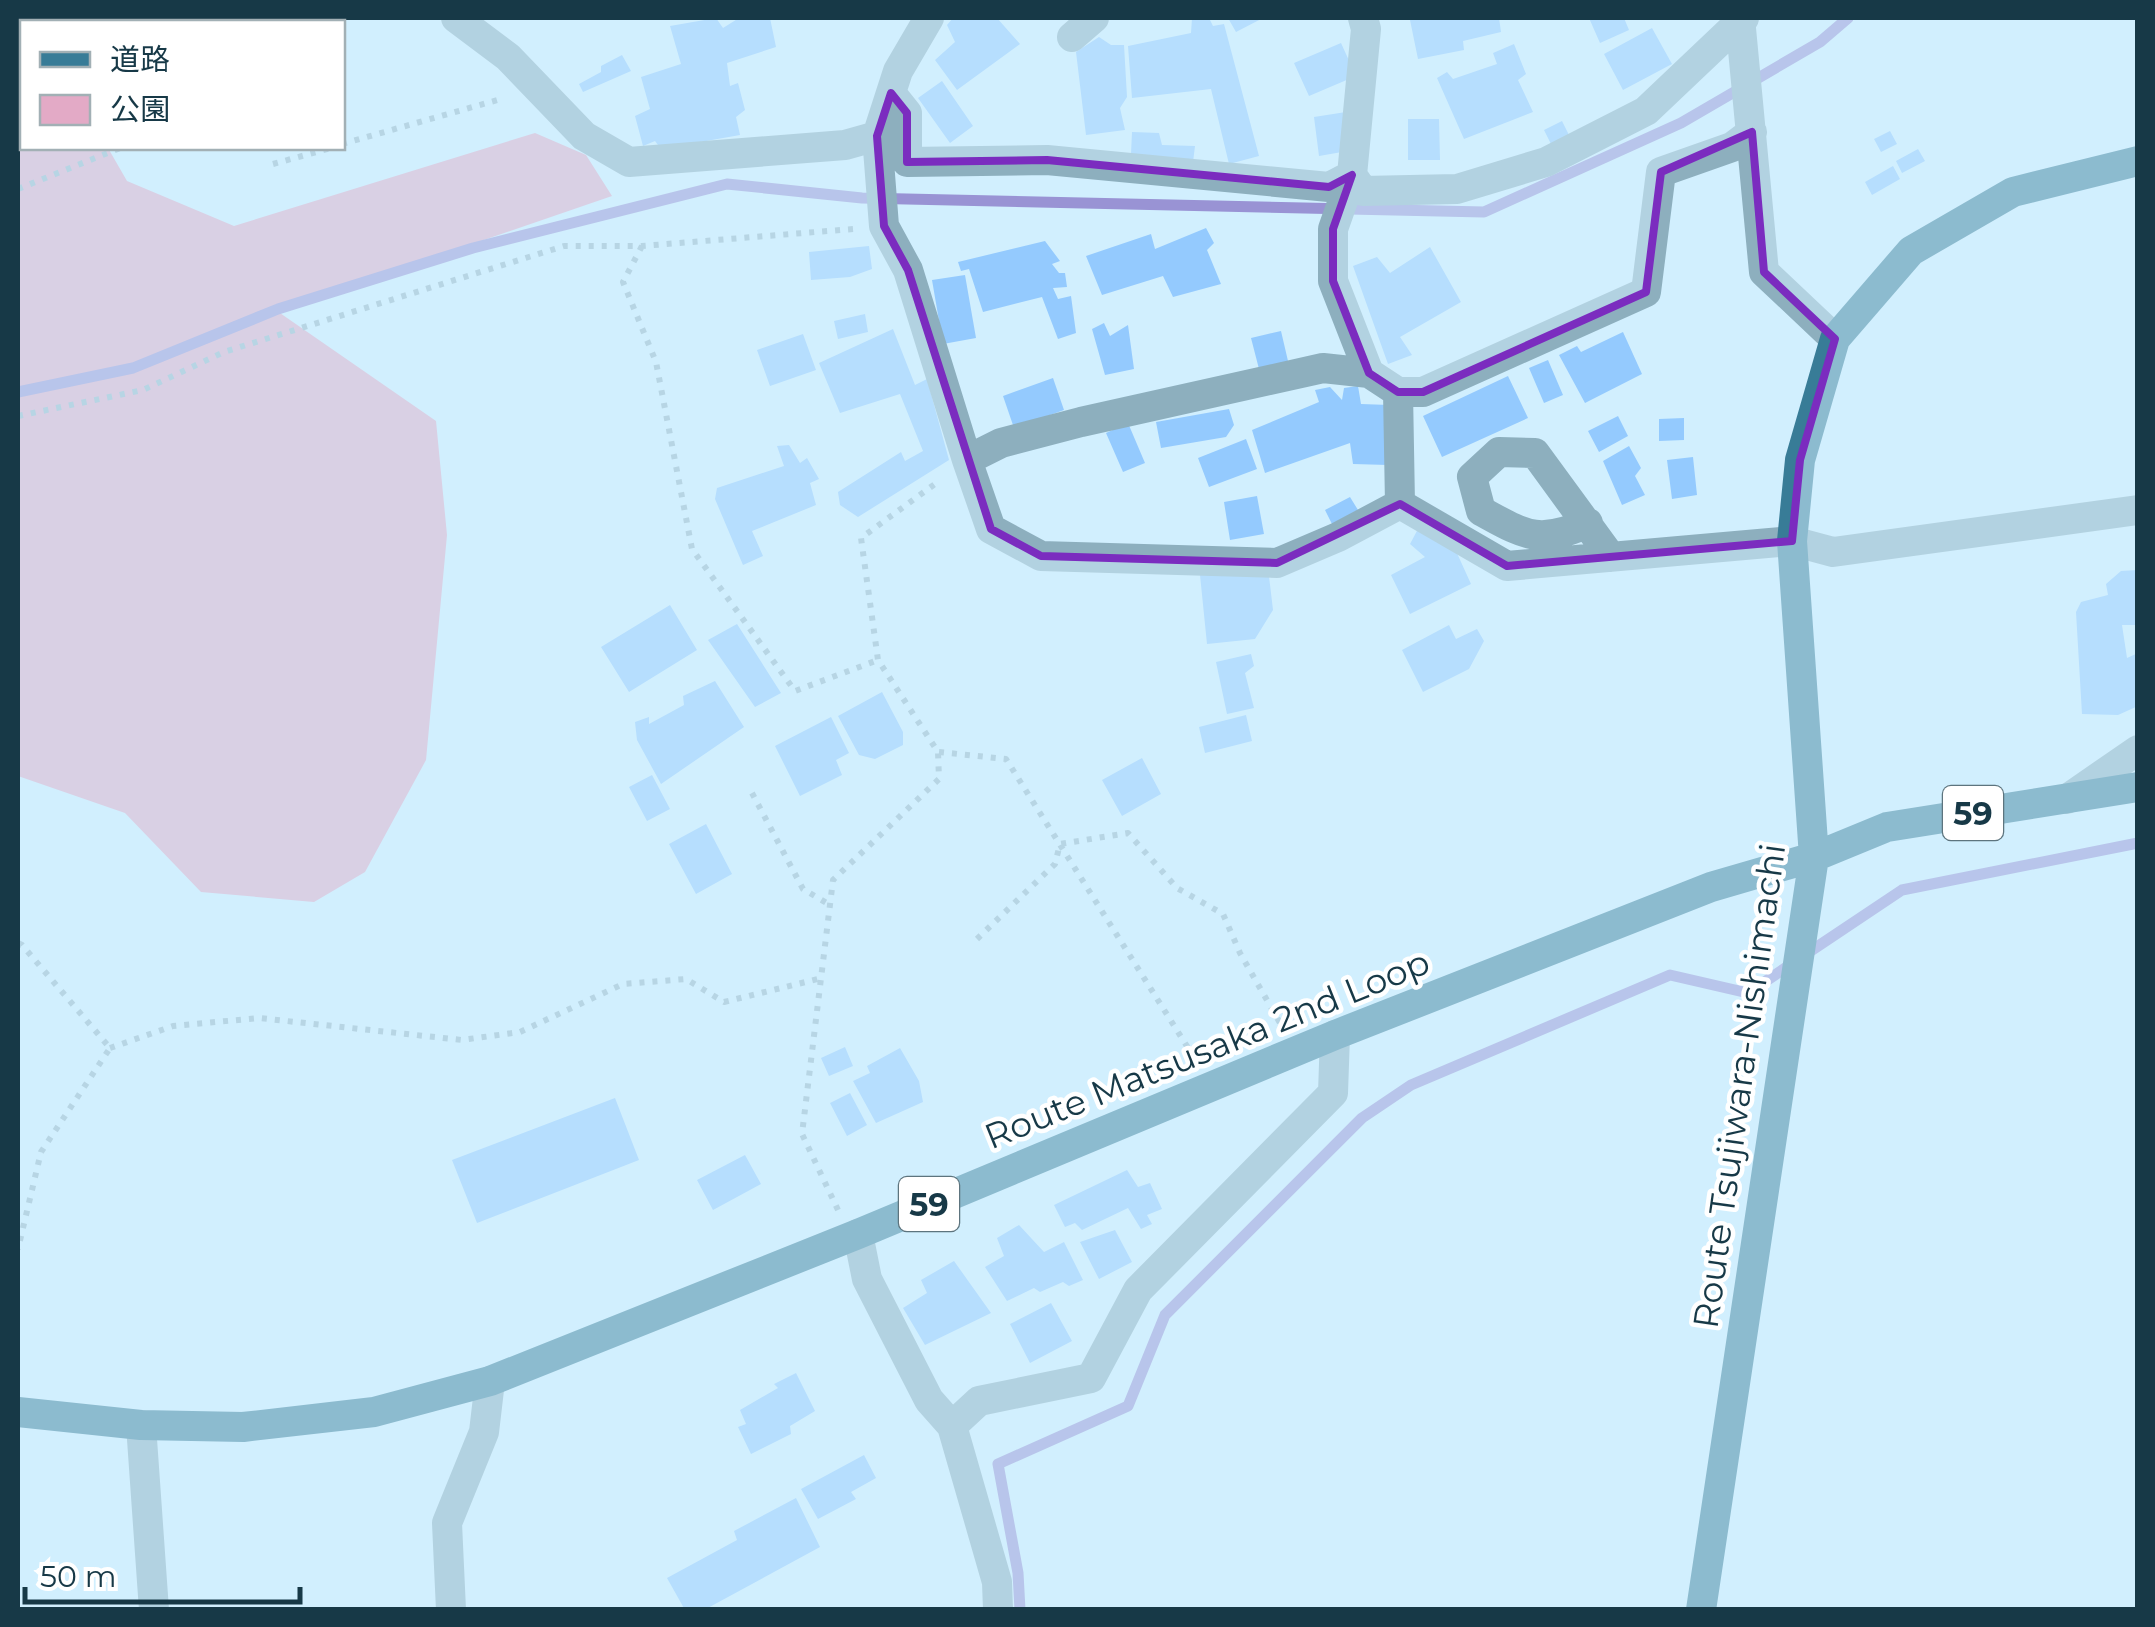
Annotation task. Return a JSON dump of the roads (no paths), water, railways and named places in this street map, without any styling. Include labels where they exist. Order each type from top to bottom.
[{"type":"main road","name":"Route Tsujiwara-Nishimachi","points":[[1701,1610],[1814,857],[1792,542],[1800,460],[1835,338],[1911,251],[2013,192],[2138,160]]},
{"type":"main road","name":"Route Matsusaka 2nd Loop","points":[[18,1412],[142,1425],[243,1428],[374,1412],[490,1381],[858,1234],[1335,1035],[1711,887],[1814,857],[1888,827],[2138,787]]},
{"type":"street","points":[[456,18],[508,56],[584,136],[629,162],[845,145],[878,136]]},
{"type":"street","points":[[929,18],[898,72],[878,136],[884,226],[908,270],[991,529],[1041,556],[1277,562],[1338,537],[1400,504]]},
{"type":"street","points":[[1363,18],[1366,29],[1352,174],[1333,229],[1333,281],[1368,374]]},
{"type":"street","points":[[1352,174],[1363,191],[1457,189],[1546,162],[1646,111],[1741,18]]},
{"type":"street","points":[[1741,18],[1764,272],[1835,338]]},
{"type":"street","points":[[891,93],[907,113],[907,162],[1047,160],[1328,187],[1352,174]]},
{"type":"street","points":[[967,460],[1001,444],[1065,426],[1323,368],[1368,374],[1398,392],[1422,392],[1646,292],[1661,172],[1732,147],[1752,132]]},
{"type":"street","points":[[1398,392],[1400,504]]},
{"type":"street","points":[[1400,504],[1507,566],[1792,542],[1833,552],[2138,510]]},
{"type":"street","points":[[1588,523],[1612,556]]},
{"type":"street","points":[[2067,798],[2138,750]]},
{"type":"street","points":[[952,1426],[980,1401],[1091,1378],[1138,1290],[1332,1093],[1335,1035]]},
{"type":"street","points":[[858,1234],[867,1279],[928,1400],[952,1426],[998,1582],[998,1610]]},
{"type":"street","points":[[452,1610],[448,1523],[484,1432],[490,1381]]},
{"type":"street","points":[[142,1425],[154,1610]]},
{"type":"waterway","points":[[18,392],[133,368],[278,309],[473,248],[727,184],[862,198],[1484,212],[1681,123],[1820,42],[1848,18]]},
{"type":"waterway","points":[[1020,1610],[1018,1573],[998,1464],[1128,1406],[1165,1315],[1362,1118],[1411,1085],[1670,975],[1748,993],[1902,890],[2138,843]]}]
